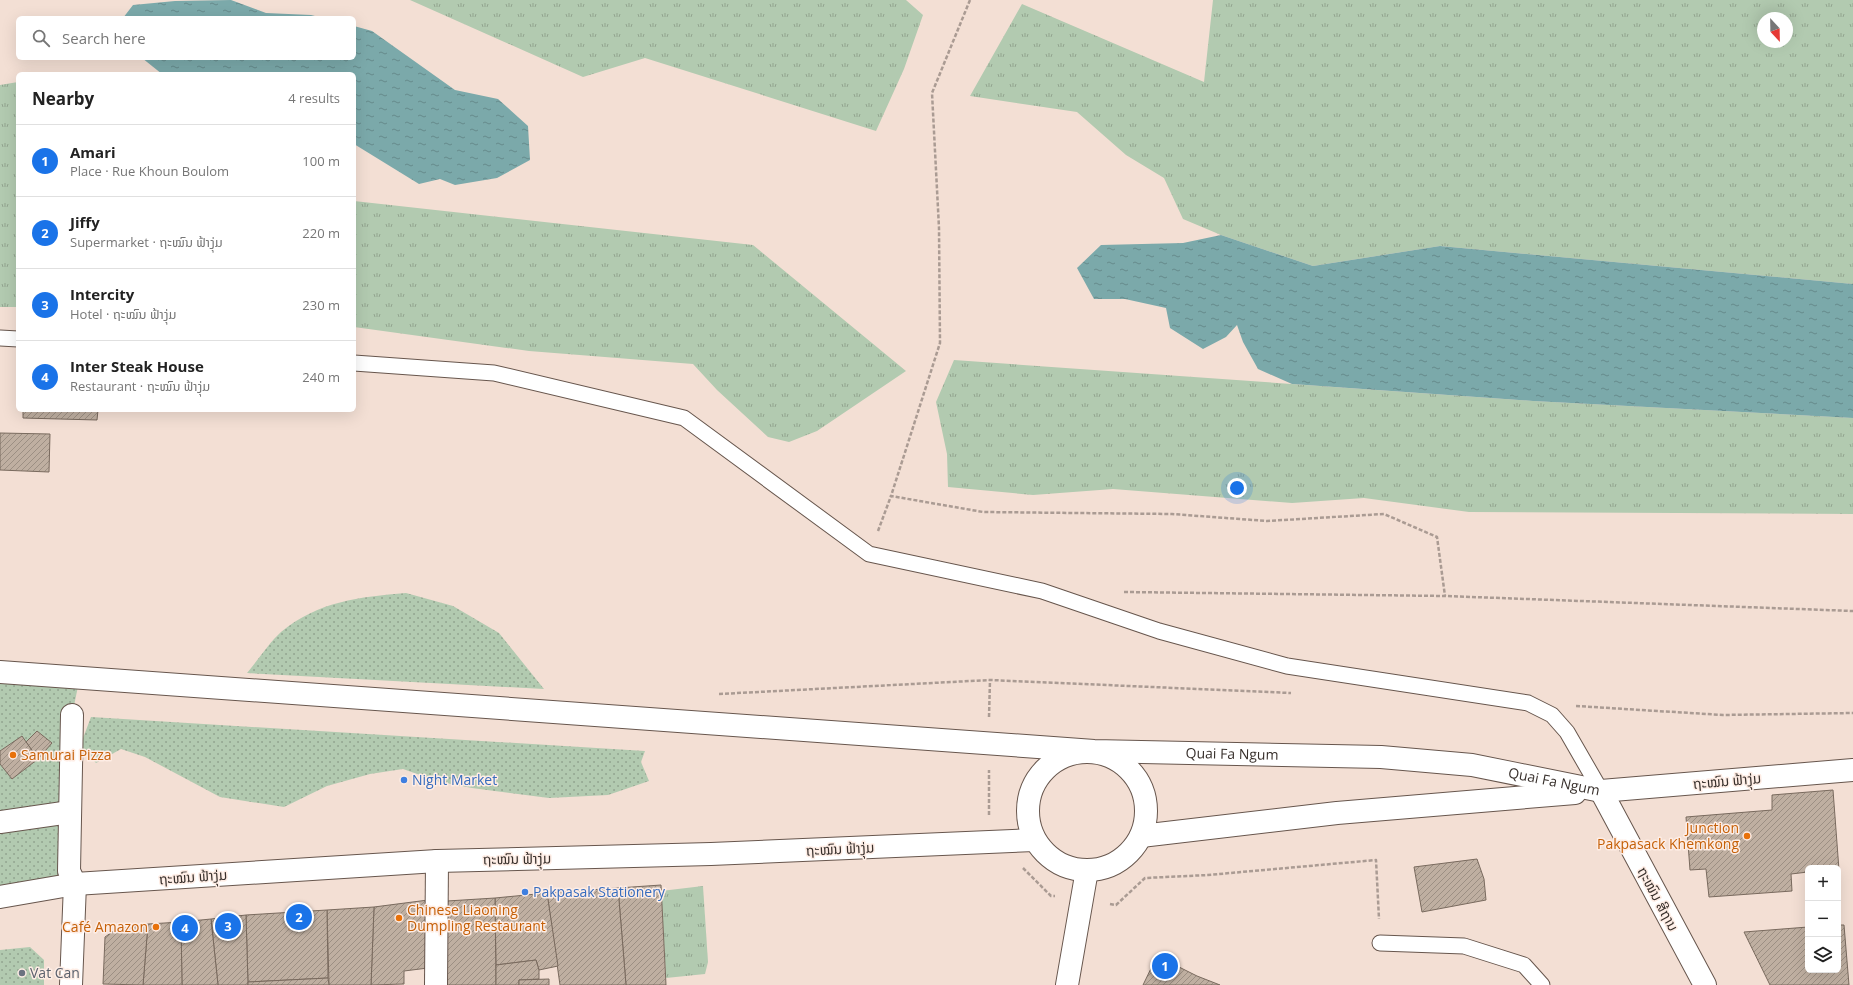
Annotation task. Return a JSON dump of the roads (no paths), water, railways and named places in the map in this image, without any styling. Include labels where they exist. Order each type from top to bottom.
[{"type":"street","points":[[0,672],[1094,751],[1112,756],[1128,767],[1140,781],[1146,799],[1146,818],[1141,836],[1132,850],[1119,861],[1104,868],[1087,870],[1071,868],[1056,862],[1044,852],[1034,840],[1027,815],[1031,789],[1046,768],[1068,754],[1094,751]]},
{"type":"street","points":[[71,985],[75,884],[69,871],[72,715]]},
{"type":"street","name":"Quai Fa Ngum","points":[[1094,751],[1381,756],[1472,765],[1601,791]]},
{"type":"street","name":"ຖະໝົນ ຟ້າງຸ່ມ","points":[[1601,791],[1853,770]]},
{"type":"street","name":"Quai Fa Ngum","points":[[1141,836],[1337,813],[1601,791]]},
{"type":"street","name":"ຖະໜົນ ສີຖານ","points":[[1601,791],[1705,985]]},
{"type":"street","points":[[0,822],[70,812]]},
{"type":"street","name":"ຖະໝົນ ຟ້າງຸ່ມ","points":[[0,897],[75,884],[437,861],[711,854],[1034,840]]},
{"type":"street","points":[[436,985],[437,861]]},
{"type":"street","points":[[1067,985],[1087,870]]},
{"type":"lane","points":[[0,338],[16,339]]},
{"type":"lane","points":[[356,363],[494,373],[684,418],[869,554],[1042,591],[1159,632],[1287,666],[1528,703],[1552,715],[1567,732],[1601,791]]},
{"type":"lane","points":[[1380,943],[1464,946],[1524,965],[1542,985]]},
{"type":"water","points":[[231,0],[266,13],[315,16],[125,16],[133,5],[175,1]]},
{"type":"water","points":[[356,27],[372,31],[455,90],[498,99],[528,126],[530,160],[497,178],[455,185],[440,179],[419,184],[356,145],[356,72],[160,72],[144,60],[356,60]]},
{"type":"water","points":[[1221,235],[1313,266],[1440,246],[1853,284],[1853,418],[1533,401],[1292,384],[1258,369],[1243,342],[1237,325],[1226,337],[1203,349],[1170,328],[1166,308],[1125,299],[1094,299],[1077,268],[1101,245],[1183,243]]},
{"type":"place","name":"Samurai Pizza","points":[[13,755]]},
{"type":"place","name":"Night Market","points":[[404,780]]},
{"type":"place","name":"Junction Pakpasack Khemkong","points":[[1747,836]]},
{"type":"place","name":"Pakpasak Stationery","points":[[525,892]]},
{"type":"place","name":"Jiffy","points":[[299,917]]},
{"type":"place","name":"Chinese Liaoning Dumpling Restaurant","points":[[399,918]]},
{"type":"place","name":"Intercity","points":[[228,926]]},
{"type":"place","name":"Café Amazon","points":[[156,927]]},
{"type":"place","name":"Inter Steak House","points":[[185,928]]},
{"type":"place","name":"Amari","points":[[1165,966]]},
{"type":"place","name":"Vat Can","points":[[22,973]]}]
